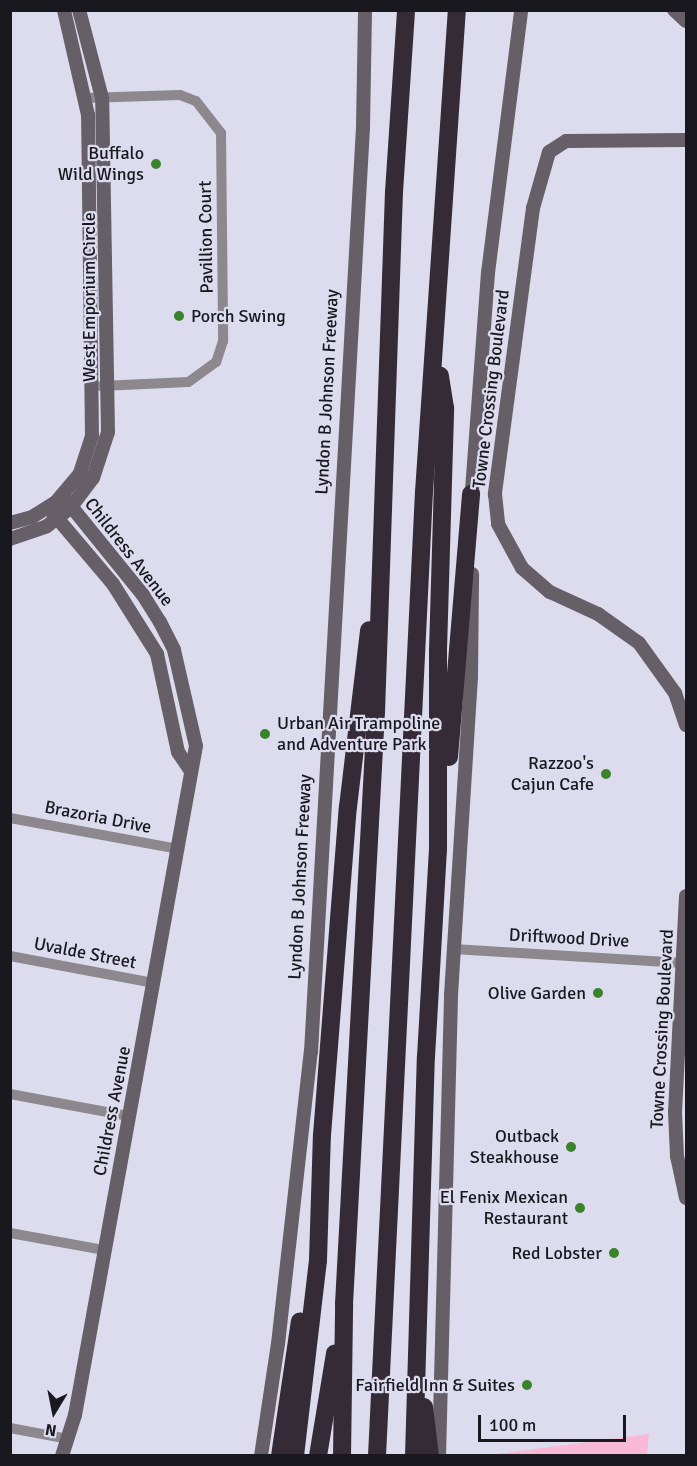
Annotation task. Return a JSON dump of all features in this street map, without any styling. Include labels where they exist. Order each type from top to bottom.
[{"type":"highway","points":[[342,1455],[344,1304],[381,575],[394,192],[406,10]]},
{"type":"highway","points":[[377,1455],[434,338],[457,10]]},
{"type":"highway","points":[[414,1455],[426,1057],[439,820],[438,650],[445,408],[434,338]]},
{"type":"highway","points":[[439,820],[449,757],[471,494]]},
{"type":"highway","points":[[295,1455],[317,1270],[318,1219],[348,807],[370,623],[381,575]]},
{"type":"highway","points":[[280,1455],[307,1259],[318,1219]]},
{"type":"highway","points":[[318,1455],[321,1419],[344,1304]]},
{"type":"highway","points":[[416,1332],[430,1455]]},
{"type":"street","name":"West Emporium Circle","points":[[10,539],[53,513],[62,495],[80,473],[88,454],[92,387],[85,98],[64,10]]},
{"type":"street","name":"West Emporium Circle","points":[[10,523],[71,507],[89,486],[102,460],[108,432],[107,242],[102,98],[79,10]]},
{"type":"street","name":"Lyndon B Johnson Freeway","points":[[261,1455],[278,1344],[311,1052],[363,127],[365,10]]},
{"type":"street","points":[[439,1455],[453,950],[471,677],[471,494],[488,273],[521,10]]},
{"type":"street","points":[[674,10],[687,21]]},
{"type":"street","name":"Pavillion Court","points":[[85,98],[180,95],[196,100],[221,133],[223,341],[216,362],[188,382],[92,387]]},
{"type":"street","name":"Towne Crossing Boulevard","points":[[687,140],[566,141],[549,152],[533,208],[495,494],[498,524],[522,568],[550,592],[598,614],[639,643],[676,695],[687,725]]},
{"type":"street","points":[[90,243],[107,242]]},
{"type":"street","name":"Childress Avenue","points":[[62,495],[149,605],[174,650],[189,703],[196,746],[104,1250],[68,1439],[62,1455]]},
{"type":"street","name":"Childress Avenue","points":[[53,513],[134,614],[157,654],[178,752],[191,771]]},
{"type":"street","points":[[134,614],[149,605]]},
{"type":"street","name":"Brazoria Drive","points":[[10,818],[179,849]]},
{"type":"street","name":"Towne Crossing Boulevard","points":[[687,896],[675,1112],[677,1156],[687,1198]]},
{"type":"street","name":"Driftwood Drive","points":[[453,950],[683,963]]},
{"type":"street","name":"Uvalde Street","points":[[10,956],[154,983]]},
{"type":"street","points":[[10,1094],[129,1116]]},
{"type":"street","points":[[10,1233],[104,1250]]},
{"type":"street","points":[[10,1428],[68,1439]]},
{"type":"shaded area","points":[[649,1434],[647,1455],[489,1455]]},
{"type":"place","name":"Buffalo Wild Wings","points":[[156,164]]},
{"type":"place","name":"Porch Swing","points":[[179,316]]},
{"type":"place","name":"Urban Air Trampoline and Adventure Park","points":[[265,734]]},
{"type":"place","name":"Razzoo's Cajun Cafe","points":[[606,774]]},
{"type":"place","name":"Olive Garden","points":[[598,993]]},
{"type":"place","name":"Outback Steakhouse","points":[[571,1147]]},
{"type":"place","name":"El Fenix Mexican Restaurant","points":[[580,1208]]},
{"type":"place","name":"Red Lobster","points":[[614,1253]]},
{"type":"place","name":"Fairfield Inn & Suites","points":[[527,1385]]}]
